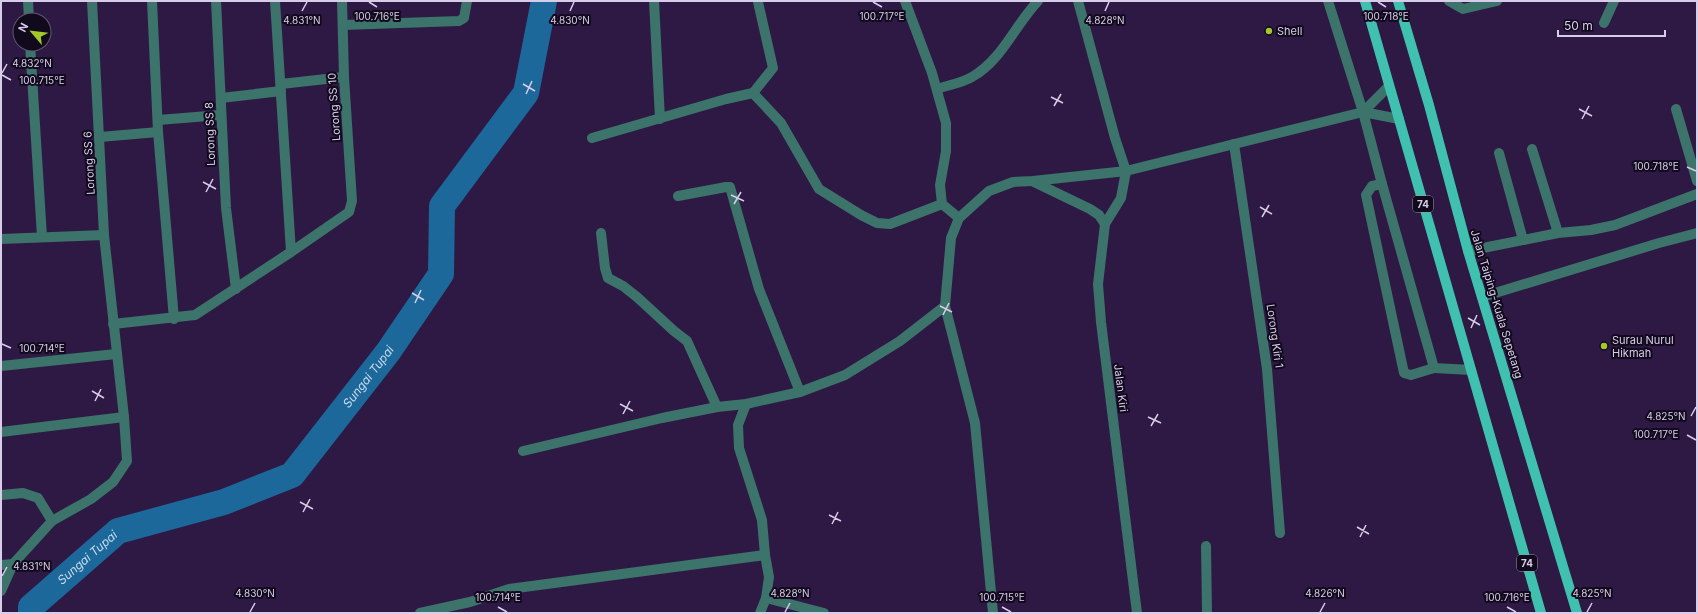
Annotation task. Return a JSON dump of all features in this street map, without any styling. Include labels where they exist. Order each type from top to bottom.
[{"type":"main road","name":"74","points":[[1365,1],[1541,613]]},
{"type":"main road","name":"Jalan Taiping-Kuala Sepetang","points":[[1398,1],[1429,105],[1468,250],[1577,613]]},
{"type":"street","points":[[28,1],[29,12]]},
{"type":"street","name":"Lorong SS 6","points":[[1,591],[13,564],[52,521],[91,499],[112,482],[127,461],[124,417],[104,235],[92,1]]},
{"type":"street","points":[[152,1],[158,132],[174,318]]},
{"type":"street","name":"Lorong SS 8","points":[[216,1],[226,208],[236,289]]},
{"type":"street","points":[[113,324],[196,315],[291,252],[275,1]]},
{"type":"street","name":"Lorong SS 10","points":[[291,252],[348,212],[352,201],[344,77],[342,1]]},
{"type":"street","points":[[343,25],[459,21],[464,18],[467,1]]},
{"type":"street","points":[[654,1],[660,119]]},
{"type":"street","points":[[905,1],[937,89],[946,123],[946,151],[940,185],[942,204],[959,218]]},
{"type":"street","points":[[937,89],[971,78],[985,68],[997,56],[1028,12],[1038,1]]},
{"type":"street","points":[[1078,1],[1115,138],[1126,171]]},
{"type":"street","points":[[1328,1],[1363,112],[1434,368]]},
{"type":"street","points":[[1449,1],[1463,9],[1497,1]]},
{"type":"street","points":[[1604,23],[1614,1]]},
{"type":"street","points":[[592,138],[726,99],[753,93],[773,68],[758,2]]},
{"type":"street","points":[[30,52],[42,237]]},
{"type":"street","points":[[221,98],[344,77]]},
{"type":"street","points":[[1363,112],[1389,86]]},
{"type":"street","points":[[753,93],[782,123],[818,189],[861,215],[877,223],[890,224],[942,204]]},
{"type":"street","points":[[1676,109],[1697,181]]},
{"type":"street","points":[[993,613],[975,424],[945,306],[952,238],[959,218],[989,191],[1013,182],[1126,171],[1363,112],[1399,120]]},
{"type":"street","points":[[158,120],[221,115]]},
{"type":"street","points":[[100,137],[158,132]]},
{"type":"street","name":"Lorong Kiri 1","points":[[1234,144],[1268,369],[1280,533]]},
{"type":"street","points":[[1532,148],[1558,233]]},
{"type":"street","points":[[1499,153],[1523,240]]},
{"type":"street","name":"Jalan Kiri","points":[[1126,171],[1121,198],[1105,224],[1098,284],[1101,322],[1137,613]]},
{"type":"street","points":[[1033,181],[1099,215],[1105,224]]},
{"type":"street","points":[[1382,184],[1372,186],[1366,194],[1404,373],[1411,375],[1434,368],[1471,370]]},
{"type":"street","points":[[678,196],[730,187],[759,289],[800,392]]},
{"type":"street","points":[[1468,250],[1558,233],[1591,230],[1615,225],[1697,194]]},
{"type":"street","points":[[601,233],[605,268],[608,278],[637,296],[674,331],[688,341],[717,406]]},
{"type":"street","points":[[1482,297],[1659,243],[1697,233]]},
{"type":"street","points":[[1,239],[104,235]]},
{"type":"street","points":[[524,451],[717,406],[746,404],[800,392],[845,375],[900,341],[945,306]]},
{"type":"street","points":[[1,366],[116,354]]},
{"type":"street","points":[[746,404],[738,425],[739,448],[762,520],[765,555],[769,577],[766,598],[760,613]]},
{"type":"street","points":[[1,432],[124,417]]},
{"type":"street","points":[[1,495],[23,493],[38,498],[52,521]]},
{"type":"street","points":[[1206,546],[1207,613]]},
{"type":"street","points":[[420,613],[470,602],[509,589],[765,555]]},
{"type":"street","points":[[1,565],[13,564]]},
{"type":"street","points":[[766,598],[824,613]]},
{"type":"waterway","name":"Sungai Tupai","points":[[31,613],[31,607],[118,531],[224,502],[292,475],[388,352],[441,274],[442,206],[526,93],[544,1]]},
{"type":"place","name":"Shell","points":[[1269,31]]},
{"type":"place","name":"Surau Nurul Hikmah","points":[[1604,346]]}]
